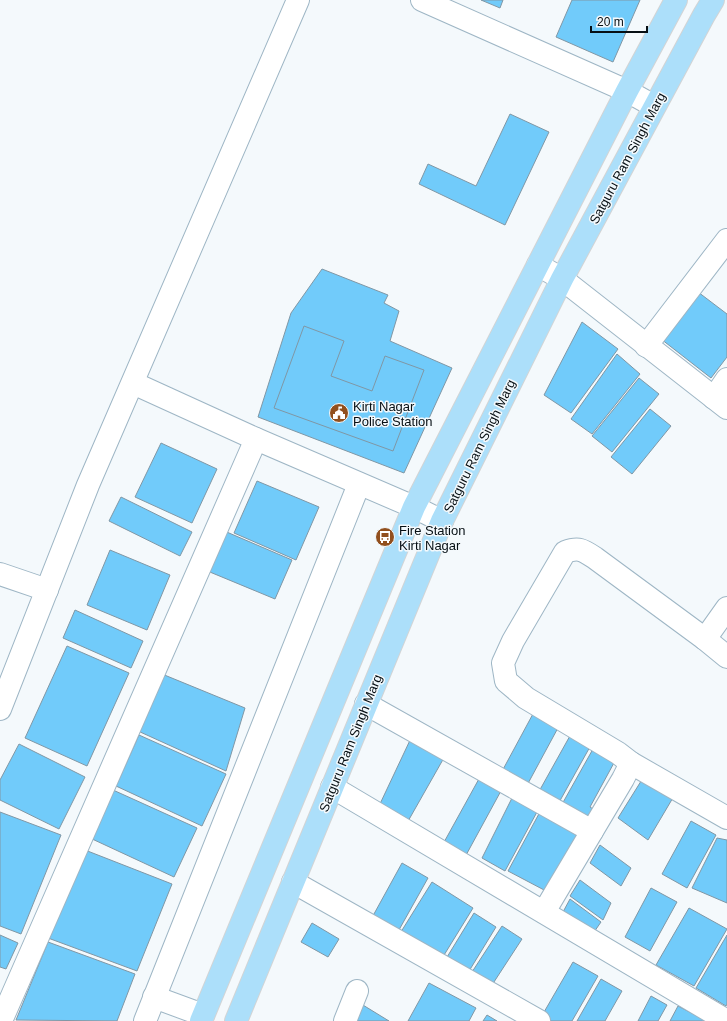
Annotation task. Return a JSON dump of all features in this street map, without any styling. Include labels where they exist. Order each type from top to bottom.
[{"type":"main road","points":[[202,1018],[414,507],[627,91],[676,0]]},
{"type":"main road","name":"Satguru Ram Singh Marg","points":[[236,1021],[442,521],[562,279],[654,106],[713,0]]},
{"type":"street","points":[[0,709],[88,486],[298,0]]},
{"type":"street","points":[[422,0],[627,91],[654,106]]},
{"type":"street","points":[[646,346],[727,240]]},
{"type":"street","points":[[538,265],[562,279],[721,403],[727,379]]},
{"type":"street","points":[[133,383],[256,439],[414,507],[442,521]]},
{"type":"street","points":[[1,1021],[256,439]]},
{"type":"street","points":[[145,1021],[359,484]]},
{"type":"street","points":[[727,657],[705,639],[583,550],[573,549],[565,552],[513,641],[503,663],[506,681],[526,698],[727,818]]},
{"type":"street","points":[[0,574],[46,590]]},
{"type":"street","points":[[705,639],[727,608]]},
{"type":"street","points":[[366,704],[592,831]]},
{"type":"street","points":[[544,912],[623,779],[631,762]]},
{"type":"street","points":[[332,787],[724,1017]]},
{"type":"street","points":[[293,882],[539,1021]]},
{"type":"street","points":[[345,1021],[357,991]]},
{"type":"street","points":[[154,997],[202,1018]]},
{"type":"building","points":[[481,0],[503,0],[500,8]]},
{"type":"building","points":[[572,0],[640,0],[613,62],[556,37]]},
{"type":"building","points":[[510,114],[549,132],[505,225],[419,184],[428,164],[476,186]]},
{"type":"building","name":"Kirti Nagar Police Station","points":[[322,269],[388,295],[384,303],[399,311],[390,341],[452,368],[404,473],[258,417],[291,313]]},
{"type":"building","points":[[698,292],[727,314],[727,357],[711,378],[661,339]]},
{"type":"building","points":[[582,322],[618,349],[571,413],[544,395]]},
{"type":"building","points":[[304,326],[344,341],[331,376],[372,391],[385,356],[424,370],[393,451],[274,408]]},
{"type":"building","points":[[617,354],[640,374],[592,434],[571,419]]},
{"type":"building","points":[[639,378],[659,394],[612,452],[592,436]]},
{"type":"building","points":[[650,409],[671,426],[632,474],[611,457]]},
{"type":"building","points":[[161,443],[217,469],[192,523],[135,497]]},
{"type":"building","points":[[257,481],[319,507],[296,560],[234,533]]},
{"type":"building","points":[[121,497],[192,532],[180,556],[109,521]]},
{"type":"building","points":[[222,530],[292,560],[275,599],[205,570]]},
{"type":"building","points":[[110,550],[170,575],[147,630],[87,605]]},
{"type":"building","points":[[75,610],[143,641],[131,668],[63,638]]},
{"type":"building","points":[[67,646],[129,673],[87,766],[25,738]]},
{"type":"building","points":[[162,674],[245,708],[226,771],[138,731]]},
{"type":"building","points":[[534,712],[559,726],[525,789],[500,775]]},
{"type":"building","points":[[571,734],[591,745],[557,806],[537,795]]},
{"type":"building","points":[[139,735],[226,774],[202,826],[116,786]]},
{"type":"building","points":[[412,736],[445,756],[407,823],[379,806]]},
{"type":"building","points":[[19,744],[85,777],[59,829],[0,800],[0,780]]},
{"type":"building","points":[[593,749],[615,761],[590,807],[593,809],[587,821],[561,806]]},
{"type":"building","points":[[480,777],[502,789],[465,857],[443,844]]},
{"type":"building","points":[[643,778],[674,796],[648,840],[618,818]]},
{"type":"building","points":[[113,790],[197,828],[174,877],[90,838]]},
{"type":"building","points":[[512,798],[537,812],[505,871],[482,858]]},
{"type":"building","points":[[541,810],[579,831],[546,891],[508,871]]},
{"type":"building","points":[[0,812],[61,835],[21,934],[0,926]]},
{"type":"building","points":[[691,821],[716,835],[687,888],[662,874]]},
{"type":"building","points":[[717,838],[727,840],[727,903],[692,888]]},
{"type":"building","points":[[600,845],[631,868],[621,886],[590,863]]},
{"type":"building","points":[[85,850],[172,884],[137,971],[48,938]]},
{"type":"building","points":[[402,863],[428,878],[395,937],[369,923]]},
{"type":"building","points":[[580,880],[611,903],[603,920],[570,896]]},
{"type":"building","points":[[432,882],[473,908],[441,960],[399,935]]},
{"type":"building","points":[[651,888],[677,902],[650,951],[625,937]]},
{"type":"building","points":[[570,899],[601,922],[592,935],[563,912]]},
{"type":"building","points":[[689,908],[727,929],[694,986],[656,965]]},
{"type":"building","points":[[474,913],[496,927],[466,976],[444,962]]},
{"type":"building","points":[[312,923],[339,939],[328,957],[301,942]]},
{"type":"building","points":[[502,926],[522,939],[492,985],[472,972]]},
{"type":"building","points":[[0,935],[18,943],[6,969],[0,967]]},
{"type":"building","points":[[727,935],[727,1004],[726,1006],[696,988]]},
{"type":"building","points":[[48,942],[135,974],[117,1021],[16,1020]]},
{"type":"building","points":[[573,962],[598,976],[572,1021],[544,1021],[540,1019]]},
{"type":"building","points":[[601,979],[622,991],[605,1021],[577,1021]]},
{"type":"building","points":[[429,983],[476,1008],[469,1021],[408,1021]]},
{"type":"building","points":[[651,996],[667,1005],[658,1021],[638,1021]]},
{"type":"building","points":[[358,1002],[389,1021],[352,1021]]},
{"type":"building","points":[[678,1006],[707,1021],[670,1021]]},
{"type":"building","points":[[487,1015],[497,1021],[483,1021]]},
{"type":"place","name":"Kirti Nagar Police Station","points":[[339,413]]},
{"type":"place","name":"Fire Station Kirti Nagar","points":[[385,537]]}]
